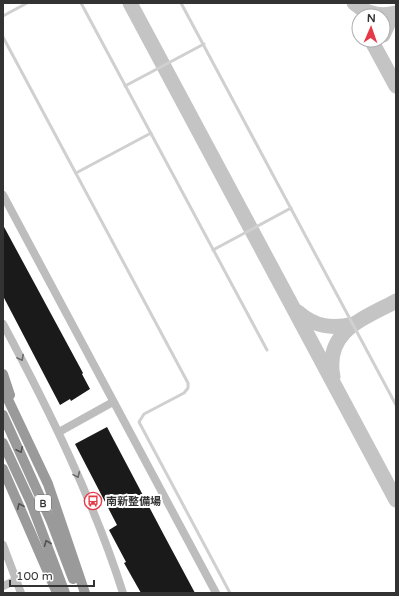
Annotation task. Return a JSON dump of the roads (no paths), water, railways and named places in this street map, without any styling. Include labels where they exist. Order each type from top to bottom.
[{"type":"highway","points":[[3,374],[13,408]]},
{"type":"highway","points":[[3,389],[48,484],[85,593]]},
{"type":"highway","name":"B","points":[[3,415],[51,520],[79,593]]},
{"type":"highway","name":"B","points":[[3,443],[31,504],[65,593]]},
{"type":"highway","points":[[3,469],[57,593]]},
{"type":"street","points":[[3,195],[216,593]]},
{"type":"street","points":[[3,324],[58,432],[90,502],[123,593]]},
{"type":"street","points":[[58,432],[113,402]]},
{"type":"street","points":[[3,545],[21,593]]},
{"type":"street","points":[[3,586],[17,580]]},
{"type":"lane","points":[[3,16],[27,3]]},
{"type":"lane","points":[[80,3],[267,350]]},
{"type":"lane","points":[[181,3],[396,405]]},
{"type":"lane","points":[[3,37],[188,383],[188,388],[184,393],[144,414],[139,422],[230,593]]},
{"type":"lane","points":[[125,86],[204,44]]},
{"type":"lane","points":[[76,173],[151,133]]},
{"type":"lane","points":[[213,250],[291,208]]},
{"type":"place","name":"南新整備場","points":[[93,501]]}]
